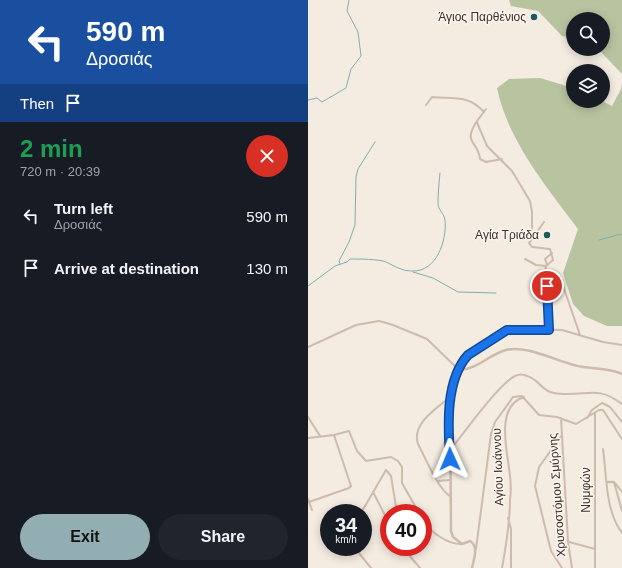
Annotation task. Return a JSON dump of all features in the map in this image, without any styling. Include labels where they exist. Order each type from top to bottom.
[{"type":"street","points":[[426,105],[432,97],[454,97],[472,103],[485,111],[471,132],[471,144],[477,149],[480,159],[486,162],[502,159]]},
{"type":"street","points":[[477,121],[487,146],[502,159],[512,171],[532,204],[532,236]]},
{"type":"street","points":[[525,259],[536,265],[546,266],[553,260],[550,249],[530,246],[529,243],[532,236],[544,222]]},
{"type":"street","points":[[549,330],[545,259],[552,253]]},
{"type":"street","points":[[545,276],[560,277],[580,336]]},
{"type":"street","points":[[308,347],[356,325],[374,321],[384,322],[427,338],[459,370]]},
{"type":"street","points":[[462,544],[454,539],[451,533],[449,448],[450,397],[459,370],[468,355],[507,330],[567,331],[610,344],[622,344]]},
{"type":"street","points":[[459,370],[468,369],[501,351],[513,349],[528,351],[583,367],[613,370],[622,374]]},
{"type":"street","points":[[449,448],[454,445],[506,382],[519,374],[530,376],[543,389],[555,394],[600,392],[608,394],[622,404]]},
{"type":"street","points":[[472,568],[476,549],[491,434],[495,422],[511,399],[519,395],[524,397]]},
{"type":"street","points":[[450,397],[419,426],[415,436],[438,481],[446,493],[450,496]]},
{"type":"street","name":"Χρυσοστόμου Σμύρνης","points":[[524,397],[539,415],[561,418],[568,542],[572,568]]},
{"type":"street","name":"Αγίου Ιωάννου","points":[[502,568],[508,518],[510,476],[505,427],[510,410],[517,400],[524,397]]},
{"type":"street","points":[[586,420],[592,410],[602,403],[610,408],[622,422]]},
{"type":"street","points":[[561,418],[572,424],[576,424],[586,420],[599,410],[604,411],[622,439]]},
{"type":"street","name":"Νυμφών","points":[[594,413],[595,568]]},
{"type":"street","points":[[308,417],[320,436]]},
{"type":"street","points":[[308,438],[334,435],[349,431],[357,451],[366,461],[388,457],[396,459],[401,465],[402,477],[408,494],[414,504]]},
{"type":"street","points":[[562,568],[551,551],[535,486],[539,467],[563,434]]},
{"type":"street","points":[[312,510],[309,506],[308,500],[350,487],[334,435]]},
{"type":"street","points":[[603,449],[612,516],[622,533]]},
{"type":"street","points":[[366,504],[386,470],[392,476],[396,504]]},
{"type":"street","points":[[438,481],[450,480]]},
{"type":"street","points":[[608,482],[614,482]]},
{"type":"street","points":[[614,482],[622,492]]},
{"type":"street","points":[[614,482],[622,510]]},
{"type":"street","points":[[373,492],[380,506]]},
{"type":"street","points":[[508,518],[511,529],[511,568]]},
{"type":"street","points":[[432,531],[455,543],[462,544],[471,541],[476,549]]},
{"type":"street","points":[[568,542],[595,549]]},
{"type":"street","points":[[361,556],[371,568]]},
{"type":"street","points":[[410,556],[420,568]]},
{"type":"green space","points":[[509,0],[622,0],[622,74],[605,56],[610,56],[610,12],[566,12],[566,37],[562,36],[538,11],[511,6]]},
{"type":"green space","points":[[540,78],[566,86],[566,108],[610,108],[610,105],[612,106],[621,89],[622,83],[622,326],[607,326],[584,316],[573,304],[563,273],[578,229],[541,179],[519,145],[510,126],[502,108],[497,88],[509,79]]},
{"type":"waterway","points":[[308,100],[317,98],[322,102],[346,88],[351,69],[361,56],[358,32],[347,11],[349,0]]},
{"type":"waterway","points":[[340,264],[339,261],[349,242],[355,225],[356,177],[358,169],[375,142]]},
{"type":"waterway","points":[[308,286],[335,266],[347,262],[350,259],[383,261],[408,271],[421,270],[434,261],[442,245],[445,228],[445,220],[438,203],[440,173]]},
{"type":"waterway","points":[[599,240],[622,234]]},
{"type":"waterway","points":[[413,272],[433,278],[458,292],[496,293]]},
{"type":"place","name":"Άγιος Παρθένιος","points":[[534,17]]},
{"type":"place","name":"Αγία Τριάδα","points":[[547,235]]},
{"type":"route","points":[[450,459],[450,397],[465,358],[491,339],[509,329],[549,330],[547,286]]}]
